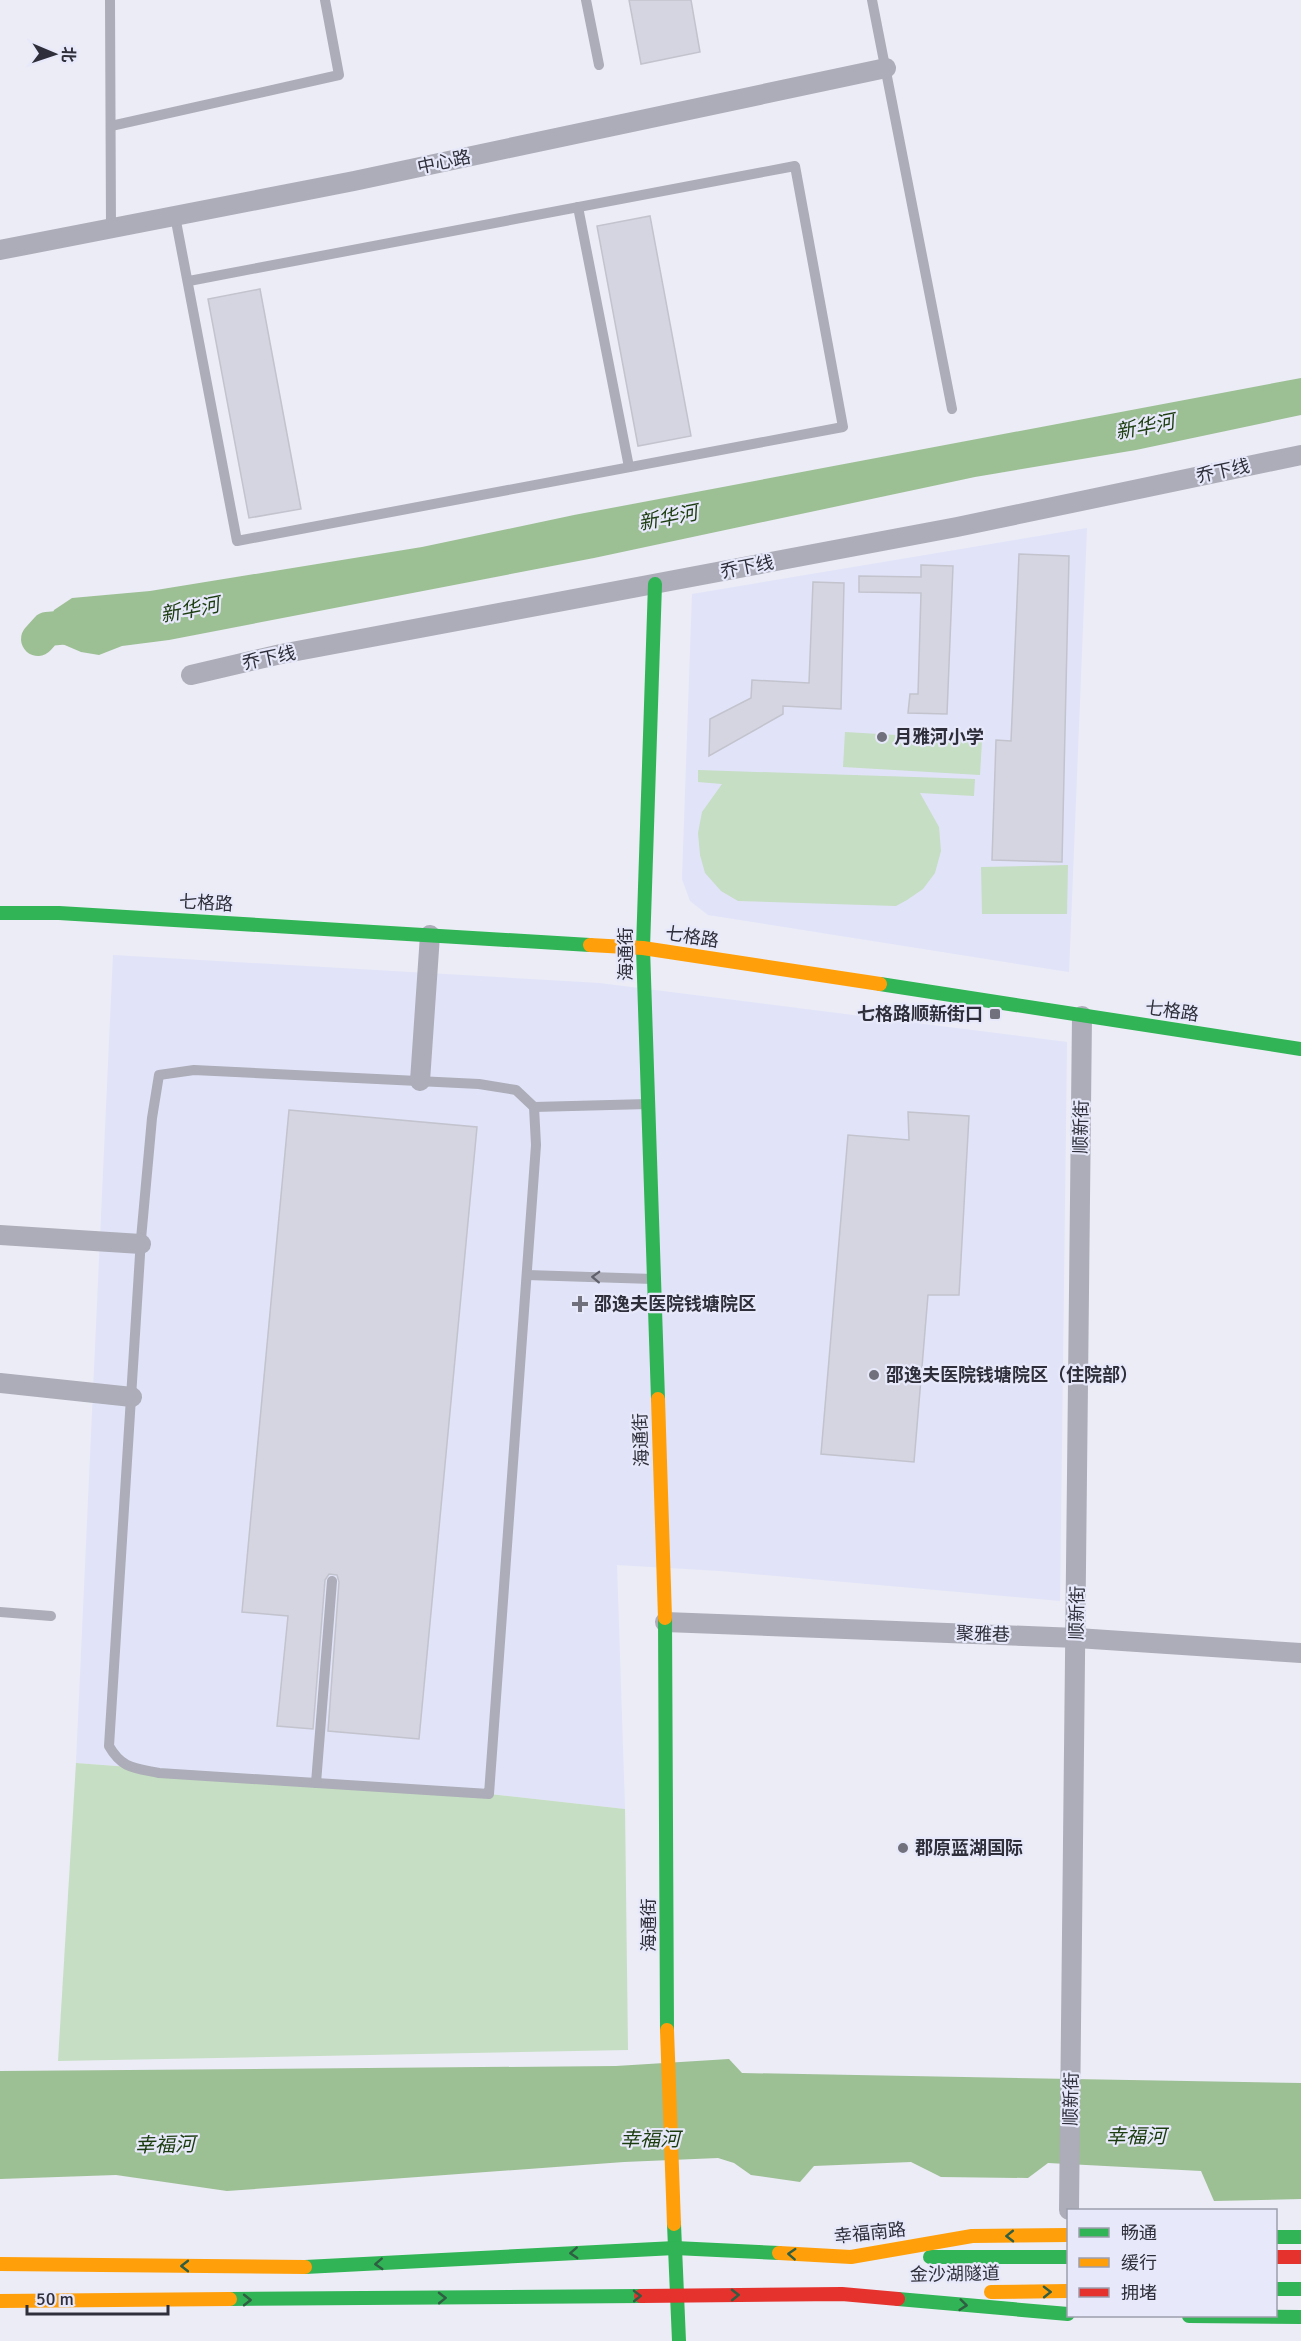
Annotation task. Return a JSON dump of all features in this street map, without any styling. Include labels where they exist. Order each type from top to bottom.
[{"type":"street","name":"中心路","points":[[0,250],[354,182],[886,68]]},
{"type":"street","name":"乔下线","points":[[191,675],[281,654],[957,527],[1301,455]]},
{"type":"street","name":"海通街","points":[[655,584],[643,948],[665,1622],[667,2034],[679,2341]]},
{"type":"street","name":"七格路","points":[[0,913],[59,913],[643,948],[1301,1048]]},
{"type":"street","points":[[420,1081],[430,935]]},
{"type":"street","name":"顺新街","points":[[1069,2209],[1082,1016]]},
{"type":"street","points":[[0,1235],[141,1244]]},
{"type":"street","points":[[0,1383],[132,1397]]},
{"type":"street","name":"聚雅巷","points":[[665,1622],[1077,1638],[1301,1653]]},
{"type":"street","name":"幸福南路","points":[[0,2264],[323,2267],[675,2248],[851,2257],[972,2236],[1067,2235]]},
{"type":"street","points":[[1277,2237],[1301,2237]]},
{"type":"street","name":"金沙湖隧道","points":[[851,2257],[1067,2257]]},
{"type":"street","points":[[1277,2258],[1301,2258]]},
{"type":"street","points":[[1277,2289],[1301,2289]]},
{"type":"street","name":"金沙湖隧道","points":[[842,2294],[1067,2291]]},
{"type":"street","points":[[0,2301],[842,2294],[1067,2314]]},
{"type":"street","points":[[1277,2317],[1301,2317]]},
{"type":"lane","points":[[110,0],[111,228]]},
{"type":"lane","points":[[111,126],[339,75],[325,0]]},
{"type":"lane","points":[[586,0],[599,65]]},
{"type":"lane","points":[[872,0],[952,409]]},
{"type":"lane","points":[[175,216],[237,542],[843,427],[795,166],[189,281]]},
{"type":"lane","points":[[578,207],[629,467]]},
{"type":"lane","points":[[194,1070],[479,1084],[516,1090],[534,1107],[536,1145],[489,1794],[159,1773],[130,1767],[117,1759],[109,1746],[141,1244],[152,1118],[159,1075],[194,1070]]},
{"type":"lane","points":[[534,1107],[648,1104]]},
{"type":"lane","points":[[527,1275],[654,1279]]},
{"type":"lane","points":[[316,1783],[332,1581]]},
{"type":"lane","points":[[0,1612],[51,1616]]},
{"type":"shaded area","name":"月雅河小学","points":[[1087,528],[1069,972],[708,915],[690,901],[682,879],[692,594]]},
{"type":"shaded area","points":[[845,732],[982,740],[980,775],[843,767]]},
{"type":"shaded area","points":[[698,770],[975,779],[974,796],[920,793],[939,827],[941,851],[935,873],[923,889],[896,906],[738,901],[721,891],[705,873],[700,855],[698,833],[702,812],[722,784],[698,782]]},
{"type":"shaded area","points":[[1068,865],[1067,914],[982,914],[981,867]]},
{"type":"shaded area","name":"邵逸夫医院钱塘院区","points":[[113,955],[599,983],[1067,1042],[1060,1601],[720,1571],[617,1565],[625,1809],[489,1794],[76,1763]]},
{"type":"shaded area","points":[[76,1763],[489,1794],[625,1809],[628,2050],[58,2061]]},
{"type":"water","points":[[1301,378],[1301,415],[1136,450],[975,477],[594,558],[169,640],[122,646],[99,655],[81,652],[53,640],[47,629],[54,610],[72,598],[150,591],[422,547],[574,515]]},
{"type":"water","name":"幸福河","points":[[729,2059],[742,2073],[1301,2083],[1301,2199],[1214,2201],[1201,2171],[1048,2163],[1028,2178],[941,2177],[911,2162],[814,2166],[800,2182],[751,2175],[734,2163],[718,2158],[624,2162],[227,2191],[116,2175],[0,2179],[0,2071],[616,2066]]},
{"type":"building","points":[[629,0],[691,0],[700,52],[641,64]]},
{"type":"building","points":[[650,216],[691,436],[638,446],[597,226]]},
{"type":"building","points":[[260,289],[301,509],[249,518],[208,299]]},
{"type":"building","points":[[1019,554],[1069,556],[1062,862],[992,860],[996,740],[1011,741]]},
{"type":"building","points":[[921,565],[953,566],[947,714],[908,713],[910,694],[918,694],[921,593],[859,592],[859,576],[921,577]]},
{"type":"building","points":[[813,582],[844,583],[841,709],[783,706],[783,714],[709,756],[710,719],[751,698],[752,680],[809,683]]},
{"type":"building","points":[[289,1110],[477,1127],[419,1739],[328,1731],[339,1582],[337,1575],[329,1574],[325,1580],[313,1729],[277,1726],[288,1616],[242,1612]]},
{"type":"building","name":"邵逸夫医院钱塘院区（住院部）","points":[[908,1112],[969,1116],[959,1295],[928,1295],[914,1462],[821,1454],[848,1135],[909,1140]]},
{"type":"waterway","name":"新华河","points":[[38,639],[47,629],[93,625]]},
{"type":"traffic: fast","points":[[655,584],[643,948],[658,1399]]},
{"type":"traffic: fast","points":[[0,913],[59,913],[590,945]]},
{"type":"traffic: fast","points":[[880,984],[1301,1049]]},
{"type":"traffic: fast","points":[[665,1618],[667,2030]]},
{"type":"traffic: fast","points":[[674,2224],[679,2341]]},
{"type":"traffic: fast","points":[[1277,2237],[1301,2237]]},
{"type":"traffic: fast","points":[[305,2267],[675,2248],[779,2253]]},
{"type":"traffic: fast","points":[[930,2257],[1067,2257]]},
{"type":"traffic: fast","points":[[1277,2289],[1301,2289]]},
{"type":"traffic: fast","points":[[230,2299],[641,2296]]},
{"type":"traffic: fast","points":[[898,2299],[1067,2314]]},
{"type":"traffic: fast","points":[[1277,2317],[1301,2317]]},
{"type":"traffic: slow","points":[[590,945],[643,948],[880,984]]},
{"type":"traffic: slow","points":[[658,1399],[665,1618]]},
{"type":"traffic: slow","points":[[667,2030],[674,2224]]},
{"type":"traffic: slow","points":[[779,2253],[851,2257],[972,2236],[1067,2235]]},
{"type":"traffic: slow","points":[[0,2264],[305,2267]]},
{"type":"traffic: slow","points":[[991,2292],[1067,2291]]},
{"type":"traffic: slow","points":[[0,2301],[230,2299]]},
{"type":"traffic: jam","points":[[1277,2257],[1301,2257]]},
{"type":"traffic: jam","points":[[641,2296],[842,2294],[898,2299]]},
{"type":"place","name":"月雅河小学","points":[[882,737]]},
{"type":"place","name":"七格路顺新街口","points":[[995,1014]]},
{"type":"place","name":"邵逸夫医院钱塘院区","points":[[580,1304]]},
{"type":"place","name":"邵逸夫医院钱塘院区（住院部）","points":[[874,1375]]},
{"type":"place","name":"郡原蓝湖国际","points":[[903,1848]]}]
